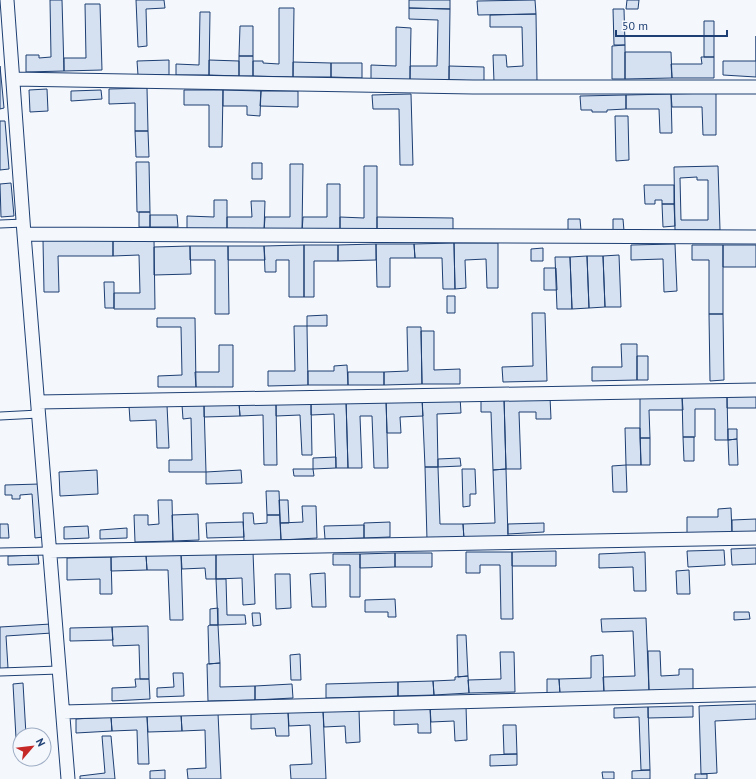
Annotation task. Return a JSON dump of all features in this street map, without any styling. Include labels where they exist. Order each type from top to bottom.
[{"type":"street","points":[[7,0],[68,779]]},
{"type":"street","points":[[13,79],[473,87],[756,87]]},
{"type":"street","points":[[24,228],[756,237]]},
{"type":"street","points":[[38,408],[756,390]]},
{"type":"street","points":[[49,551],[756,538]]},
{"type":"street","points":[[63,712],[756,694]]},
{"type":"lane","points":[[0,224],[24,228]]},
{"type":"lane","points":[[0,416],[38,408]]},
{"type":"lane","points":[[0,552],[49,551]]},
{"type":"lane","points":[[0,672],[59,670]]},
{"type":"building","points":[[50,0],[62,0],[64,71],[26,72],[26,55],[39,55],[39,58],[51,57]]},
{"type":"building","points":[[136,0],[164,0],[165,8],[146,9],[147,46],[138,47]]},
{"type":"building","points":[[409,0],[450,0],[450,9],[409,8]]},
{"type":"building","points":[[535,0],[536,14],[478,15],[477,1]]},
{"type":"building","points":[[627,0],[639,0],[638,9],[626,9]]},
{"type":"building","points":[[85,4],[100,4],[102,70],[64,71],[64,58],[86,58]]},
{"type":"building","points":[[279,8],[294,8],[293,77],[253,76],[253,61],[279,64]]},
{"type":"building","points":[[409,8],[450,9],[449,80],[410,80],[410,66],[437,66],[438,20],[409,19]]},
{"type":"building","points":[[613,9],[624,9],[625,45],[614,45]]},
{"type":"building","points":[[200,12],[210,12],[209,75],[176,75],[176,64],[199,65]]},
{"type":"building","points":[[536,14],[537,81],[494,82],[493,55],[506,55],[507,67],[523,66],[522,27],[490,27],[490,15]]},
{"type":"building","points":[[704,21],[714,21],[714,57],[704,57]]},
{"type":"building","points":[[240,26],[253,26],[253,56],[239,56]]},
{"type":"building","points":[[396,27],[411,28],[410,80],[371,79],[371,65],[396,66]]},
{"type":"building","points":[[625,45],[625,79],[612,79],[612,46]]},
{"type":"building","points":[[625,52],[671,52],[672,78],[625,79]]},
{"type":"building","points":[[239,56],[253,56],[253,76],[239,76]]},
{"type":"building","points":[[701,57],[714,57],[714,78],[672,78],[671,64],[702,64]]},
{"type":"building","points":[[169,60],[169,75],[138,75],[137,61]]},
{"type":"building","points":[[209,60],[239,61],[239,76],[209,75]]},
{"type":"building","points":[[723,61],[756,61],[756,77],[723,75]]},
{"type":"building","points":[[293,62],[331,63],[331,77],[293,77]]},
{"type":"building","points":[[331,63],[362,63],[362,78],[331,77]]},
{"type":"building","points":[[0,66],[4,108],[0,109]]},
{"type":"building","points":[[449,66],[484,67],[484,81],[449,80]]},
{"type":"building","points":[[147,88],[148,131],[135,131],[135,103],[109,104],[109,89]]},
{"type":"building","points":[[47,89],[48,111],[30,112],[29,90]]},
{"type":"building","points":[[101,90],[102,99],[71,101],[71,91]]},
{"type":"building","points":[[184,90],[223,90],[222,147],[209,147],[209,105],[184,105]]},
{"type":"building","points":[[223,90],[261,91],[260,116],[247,115],[247,106],[223,106]]},
{"type":"building","points":[[261,91],[298,91],[298,107],[260,106]]},
{"type":"building","points":[[716,93],[716,135],[703,135],[702,107],[672,107],[671,94]]},
{"type":"building","points":[[411,94],[413,165],[400,165],[399,109],[373,109],[372,95]]},
{"type":"building","points":[[671,94],[672,133],[660,133],[659,109],[626,109],[626,95]]},
{"type":"building","points":[[626,95],[626,109],[607,110],[607,112],[581,110],[580,96]]},
{"type":"building","points":[[615,116],[628,116],[629,160],[616,161]]},
{"type":"building","points":[[0,121],[5,121],[9,169],[0,170]]},
{"type":"building","points":[[135,131],[148,131],[149,157],[136,157]]},
{"type":"building","points":[[136,162],[149,162],[150,212],[137,212]]},
{"type":"building","points":[[252,163],[262,163],[262,179],[252,179]]},
{"type":"building","points":[[290,164],[303,164],[302,232],[264,231],[265,217],[290,217]]},
{"type":"building","points":[[364,166],[377,166],[377,232],[340,232],[340,217],[364,218]]},
{"type":"building","points":[[718,166],[720,230],[675,230],[674,167]],"holes":[[[697,177],[697,180],[708,180],[708,220],[681,220],[680,178]]]},
{"type":"building","points":[[11,183],[14,216],[1,217],[0,184]]},
{"type":"building","points":[[327,184],[340,184],[340,232],[302,232],[303,217],[327,217]]},
{"type":"building","points":[[644,185],[674,185],[674,204],[662,204],[662,200],[655,200],[655,204],[645,204]]},
{"type":"building","points":[[214,200],[227,200],[227,231],[187,231],[187,216],[214,217]]},
{"type":"building","points":[[251,201],[265,201],[264,231],[227,231],[227,217],[252,217]]},
{"type":"building","points":[[662,204],[674,204],[675,226],[663,227]]},
{"type":"building","points":[[139,212],[150,212],[150,227],[139,227]]},
{"type":"building","points":[[150,215],[177,215],[178,227],[150,227]]},
{"type":"building","points":[[377,217],[453,218],[453,232],[377,232]]},
{"type":"building","points":[[568,219],[580,219],[581,231],[568,231]]},
{"type":"building","points":[[613,219],[623,219],[624,231],[613,231]]},
{"type":"building","points":[[113,239],[113,256],[58,256],[59,292],[44,292],[43,240]]},
{"type":"building","points":[[113,239],[154,239],[155,309],[114,309],[114,293],[140,293],[139,255],[113,256]]},
{"type":"building","points":[[454,243],[455,289],[443,289],[442,258],[415,258],[414,244]]},
{"type":"building","points":[[454,243],[498,243],[498,288],[487,288],[486,259],[465,260],[466,288],[455,289]]},
{"type":"building","points":[[376,244],[376,260],[338,261],[338,245]]},
{"type":"building","points":[[376,244],[414,244],[415,258],[390,258],[390,287],[377,287]]},
{"type":"building","points":[[675,244],[677,291],[664,292],[663,259],[631,260],[631,245]]},
{"type":"building","points":[[304,245],[304,297],[289,297],[289,260],[276,260],[276,272],[265,272],[264,246]]},
{"type":"building","points":[[304,245],[338,245],[338,261],[314,261],[314,297],[304,297]]},
{"type":"building","points":[[692,245],[723,245],[723,314],[709,314],[709,260],[692,260]]},
{"type":"building","points":[[723,245],[756,245],[756,267],[723,267]]},
{"type":"building","points":[[190,246],[191,274],[154,275],[154,247]]},
{"type":"building","points":[[190,246],[228,246],[229,314],[215,314],[215,260],[190,260]]},
{"type":"building","points":[[228,246],[264,246],[265,260],[228,260]]},
{"type":"building","points":[[543,248],[543,261],[531,261],[531,249]]},
{"type":"building","points":[[619,255],[621,307],[605,307],[603,256]]},
{"type":"building","points":[[587,256],[589,308],[572,309],[570,257]]},
{"type":"building","points":[[587,256],[603,256],[605,307],[589,308]]},
{"type":"building","points":[[555,257],[570,257],[572,309],[557,309]]},
{"type":"building","points":[[544,268],[556,268],[557,290],[544,290]]},
{"type":"building","points":[[104,282],[114,282],[114,308],[105,308]]},
{"type":"building","points":[[447,296],[455,296],[455,313],[447,313]]},
{"type":"building","points":[[532,313],[545,313],[547,381],[503,382],[502,367],[533,366]]},
{"type":"building","points":[[709,314],[723,314],[724,380],[710,381]]},
{"type":"building","points":[[327,315],[327,326],[307,326],[307,316]]},
{"type":"building","points":[[157,318],[195,318],[196,387],[158,387],[158,376],[182,375],[181,327],[157,327]]},
{"type":"building","points":[[294,326],[307,326],[308,385],[268,386],[268,371],[295,371]]},
{"type":"building","points":[[407,327],[421,327],[422,384],[384,385],[384,372],[408,371]]},
{"type":"building","points":[[421,331],[434,331],[434,370],[460,369],[460,384],[422,384]]},
{"type":"building","points":[[621,344],[637,344],[637,380],[592,381],[592,367],[622,367]]},
{"type":"building","points":[[219,345],[233,345],[233,387],[196,387],[195,372],[219,372]]},
{"type":"building","points":[[637,356],[648,356],[648,380],[637,380]]},
{"type":"building","points":[[347,365],[348,385],[308,385],[308,371],[334,371],[334,366]]},
{"type":"building","points":[[348,372],[384,372],[384,385],[348,385]]},
{"type":"building","points":[[756,395],[756,408],[727,408],[727,396]]},
{"type":"building","points":[[682,396],[683,410],[649,410],[650,438],[640,438],[640,397]]},
{"type":"building","points":[[682,396],[727,396],[728,440],[715,440],[715,409],[695,409],[695,437],[683,437]]},
{"type":"building","points":[[460,397],[461,413],[437,414],[438,467],[425,467],[422,398]]},
{"type":"building","points":[[550,397],[551,419],[536,419],[536,412],[519,412],[521,469],[506,469],[504,398]]},
{"type":"building","points":[[422,398],[423,416],[400,417],[401,433],[387,433],[386,399]]},
{"type":"building","points":[[504,398],[506,469],[493,470],[491,412],[481,412],[481,399]]},
{"type":"building","points":[[386,399],[388,468],[374,468],[372,416],[360,416],[362,468],[348,468],[346,400]]},
{"type":"building","points":[[346,400],[348,468],[336,468],[334,414],[311,415],[311,401]]},
{"type":"building","points":[[311,401],[312,455],[302,455],[300,415],[276,416],[276,402]]},
{"type":"building","points":[[276,402],[277,465],[264,465],[263,415],[240,416],[239,403]]},
{"type":"building","points":[[239,403],[240,416],[204,417],[204,404]]},
{"type":"building","points":[[204,404],[206,472],[169,472],[169,460],[192,460],[191,418],[183,419],[182,405]]},
{"type":"building","points":[[167,405],[169,448],[157,448],[156,420],[130,421],[129,406]]},
{"type":"building","points":[[625,428],[640,428],[641,465],[626,465]]},
{"type":"building","points":[[728,429],[737,429],[737,439],[728,440]]},
{"type":"building","points":[[683,437],[694,437],[694,461],[684,461]]},
{"type":"building","points":[[640,438],[650,438],[650,465],[641,465]]},
{"type":"building","points":[[737,439],[738,465],[729,465],[728,440]]},
{"type":"building","points":[[336,457],[336,468],[313,469],[313,458]]},
{"type":"building","points":[[460,458],[461,466],[438,467],[438,459]]},
{"type":"building","points":[[626,465],[627,492],[613,492],[612,466]]},
{"type":"building","points":[[425,467],[438,467],[440,524],[463,524],[464,539],[427,540]]},
{"type":"building","points":[[293,469],[313,469],[314,476],[294,476]]},
{"type":"building","points":[[462,469],[475,469],[476,494],[470,494],[470,506],[463,507]]},
{"type":"building","points":[[506,469],[508,538],[464,539],[463,524],[495,523],[493,470]]},
{"type":"building","points":[[97,470],[98,494],[60,496],[59,472]]},
{"type":"building","points":[[241,470],[242,483],[206,484],[206,472]]},
{"type":"building","points":[[40,484],[43,537],[35,538],[32,494],[20,495],[20,499],[12,499],[12,495],[5,495],[5,485]]},
{"type":"building","points":[[266,491],[279,491],[280,515],[267,515]]},
{"type":"building","points":[[158,500],[172,500],[173,541],[135,542],[134,515],[148,515],[148,525],[159,524]]},
{"type":"building","points":[[279,500],[288,500],[289,523],[280,523]]},
{"type":"building","points":[[302,506],[316,506],[317,538],[281,540],[280,523],[303,522]]},
{"type":"building","points":[[731,508],[732,534],[687,535],[687,517],[718,517],[718,509]]},
{"type":"building","points":[[243,513],[253,513],[254,524],[267,523],[267,515],[280,515],[281,540],[244,541]]},
{"type":"building","points":[[198,514],[199,540],[173,541],[172,515]]},
{"type":"building","points":[[756,519],[756,533],[732,534],[732,520]]},
{"type":"building","points":[[243,522],[244,537],[207,538],[206,523]]},
{"type":"building","points":[[390,522],[390,537],[364,538],[364,523]]},
{"type":"building","points":[[544,523],[544,532],[508,534],[508,524]]},
{"type":"building","points":[[0,524],[8,524],[9,538],[0,538]]},
{"type":"building","points":[[364,525],[364,538],[325,539],[324,526]]},
{"type":"building","points":[[88,526],[89,538],[64,539],[64,527]]},
{"type":"building","points":[[127,528],[127,538],[100,539],[100,530]]},
{"type":"building","points":[[756,548],[756,564],[732,565],[731,549]]},
{"type":"building","points":[[724,550],[725,565],[688,567],[687,551]]},
{"type":"building","points":[[556,551],[556,566],[512,566],[512,552]]},
{"type":"building","points":[[253,552],[255,604],[243,605],[242,578],[216,579],[216,553]]},
{"type":"building","points":[[466,552],[512,552],[513,619],[501,619],[500,565],[480,565],[480,573],[466,573]]},
{"type":"building","points":[[645,552],[646,591],[634,591],[633,567],[599,568],[599,554]]},
{"type":"building","points":[[216,553],[216,579],[206,579],[205,568],[182,569],[181,554]]},
{"type":"building","points":[[395,553],[395,567],[360,568],[360,554]]},
{"type":"building","points":[[395,553],[432,553],[432,567],[395,567]]},
{"type":"building","points":[[181,554],[183,620],[170,620],[168,570],[147,570],[146,555]]},
{"type":"building","points":[[333,554],[360,554],[360,597],[350,597],[350,565],[333,565]]},
{"type":"building","points":[[38,555],[39,564],[8,565],[8,556]]},
{"type":"building","points":[[146,555],[147,570],[111,571],[111,557]]},
{"type":"building","points":[[111,557],[112,594],[100,594],[100,579],[67,580],[67,558]]},
{"type":"building","points":[[689,570],[690,594],[677,594],[676,571]]},
{"type":"building","points":[[325,573],[326,607],[312,607],[310,574]]},
{"type":"building","points":[[275,574],[290,574],[291,608],[276,609]]},
{"type":"building","points":[[216,579],[226,579],[227,615],[245,615],[246,624],[218,625]]},
{"type":"building","points":[[395,599],[396,617],[388,617],[388,612],[365,612],[365,600]]},
{"type":"building","points":[[218,608],[218,625],[210,625],[210,609]]},
{"type":"building","points":[[734,612],[749,612],[750,619],[734,620]]},
{"type":"building","points":[[252,613],[260,613],[261,625],[253,626]]},
{"type":"building","points":[[646,618],[649,691],[604,693],[603,677],[635,676],[633,631],[602,632],[601,619]]},
{"type":"building","points":[[51,624],[52,633],[6,636],[8,668],[0,669],[0,627]]},
{"type":"building","points":[[218,625],[220,663],[209,664],[208,626]]},
{"type":"building","points":[[148,626],[149,679],[140,679],[139,645],[113,646],[112,627]]},
{"type":"building","points":[[112,627],[113,640],[70,641],[70,628]]},
{"type":"building","points":[[457,635],[466,635],[468,676],[458,677]]},
{"type":"building","points":[[648,651],[660,651],[661,676],[679,675],[679,669],[693,669],[693,690],[649,691]]},
{"type":"building","points":[[500,652],[514,652],[515,692],[469,693],[468,680],[501,679]]},
{"type":"building","points":[[300,654],[301,680],[291,680],[290,655]]},
{"type":"building","points":[[603,655],[604,693],[560,694],[559,679],[591,678],[591,656]]},
{"type":"building","points":[[220,663],[220,687],[255,686],[255,700],[208,701],[207,664]]},
{"type":"building","points":[[173,673],[183,673],[184,696],[157,697],[157,688],[174,687]]},
{"type":"building","points":[[468,676],[469,693],[434,695],[433,681],[455,680],[455,677]]},
{"type":"building","points":[[135,679],[149,679],[150,699],[112,701],[112,688],[136,687]]},
{"type":"building","points":[[547,679],[559,679],[560,694],[547,694]]},
{"type":"building","points":[[433,681],[434,695],[398,696],[398,682]]},
{"type":"building","points":[[398,682],[398,696],[326,698],[326,684]]},
{"type":"building","points":[[23,683],[26,727],[15,727],[13,684]]},
{"type":"building","points":[[292,684],[293,698],[255,700],[255,686]]},
{"type":"building","points":[[756,704],[756,719],[715,721],[717,773],[701,774],[699,706]]},
{"type":"building","points":[[466,706],[467,740],[455,741],[454,721],[431,722],[430,707]]},
{"type":"building","points":[[693,706],[693,717],[648,718],[648,707]]},
{"type":"building","points":[[430,707],[431,733],[418,733],[418,724],[394,725],[394,709]]},
{"type":"building","points":[[648,707],[650,770],[641,770],[639,717],[614,718],[614,708]]},
{"type":"building","points":[[359,710],[360,742],[346,743],[345,726],[324,727],[323,711]]},
{"type":"building","points":[[323,711],[326,779],[291,779],[290,765],[312,764],[310,725],[289,726],[288,712]]},
{"type":"building","points":[[288,712],[289,736],[276,736],[275,728],[251,729],[251,714]]},
{"type":"building","points":[[218,713],[221,779],[188,779],[187,769],[206,768],[205,730],[182,731],[181,714]]},
{"type":"building","points":[[181,714],[182,731],[148,732],[147,716]]},
{"type":"building","points":[[147,716],[149,764],[138,764],[137,730],[112,731],[111,717]]},
{"type":"building","points":[[111,717],[112,731],[76,733],[76,719]]},
{"type":"building","points":[[503,725],[516,725],[517,754],[504,754]]},
{"type":"building","points":[[102,736],[111,736],[115,779],[80,779],[80,776],[105,773]]},
{"type":"building","points":[[517,754],[517,765],[490,766],[490,755]]},
{"type":"building","points":[[165,770],[165,779],[150,779],[150,771]]},
{"type":"building","points":[[650,770],[650,779],[632,779],[632,771]]},
{"type":"building","points":[[602,772],[614,772],[614,779],[603,779]]},
{"type":"building","points":[[695,774],[707,774],[707,779],[695,779]]}]
